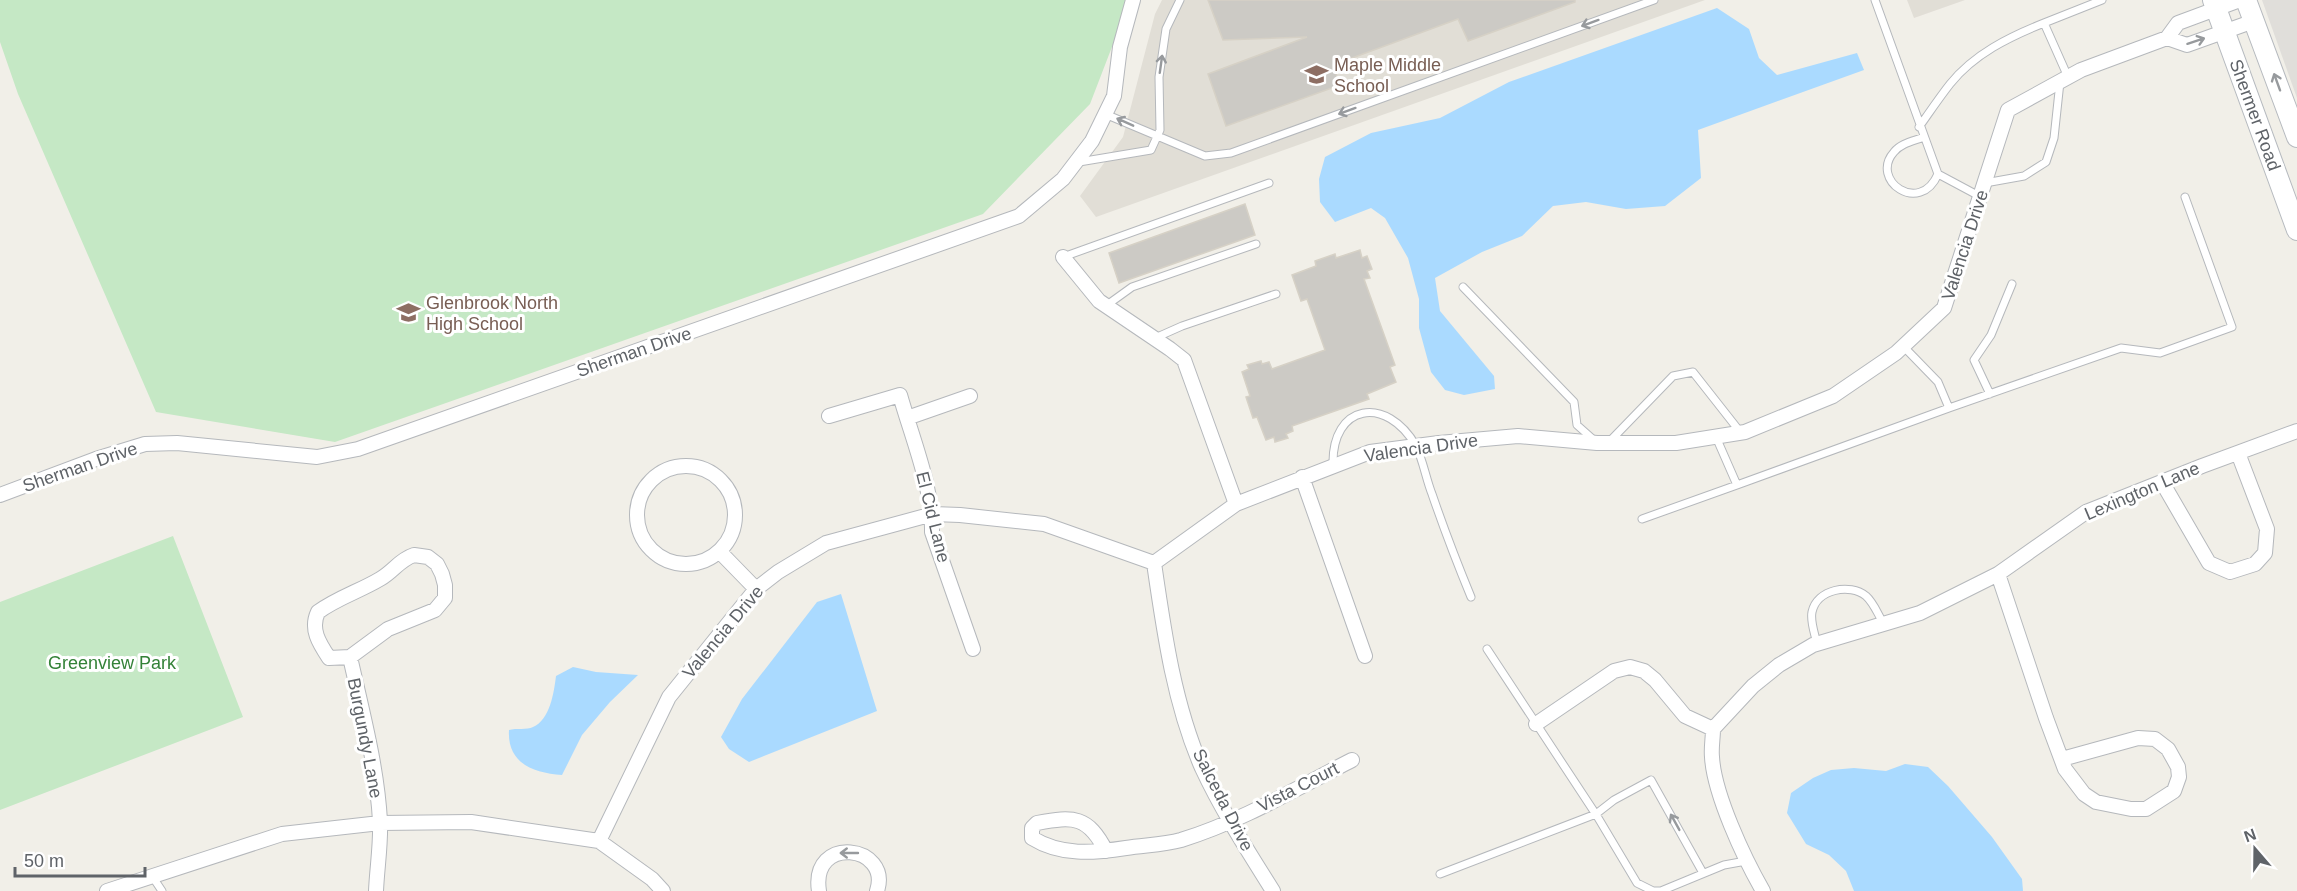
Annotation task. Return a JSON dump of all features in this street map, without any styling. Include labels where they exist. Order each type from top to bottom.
[{"type":"main road","name":"Shermer Road","points":[[2246,0],[2297,137]]},
{"type":"main road","name":"Shermer Road","points":[[2215,4],[2297,230]]},
{"type":"street","name":"Sherman Drive","points":[[0,495],[96,459],[145,444],[177,443],[317,458],[358,449],[1019,216],[1063,179],[1092,141],[1113,96],[1120,47],[1133,0]]},
{"type":"street","name":"Valencia Drive","points":[[599,841],[669,697],[756,589],[778,572],[826,543],[933,514],[960,515],[1044,524],[1154,563],[1236,504],[1370,452],[1518,436],[1603,443],[1676,443],[1741,433],[1833,396],[1903,346],[1944,308],[2008,110],[2081,70],[2167,38],[2178,23],[2215,4],[2240,0]]},
{"type":"street","name":"Valencia Drive","points":[[2167,38],[2187,45],[2254,21]]},
{"type":"street","points":[[1063,256],[1099,301],[1184,360],[1236,504]]},
{"type":"street","name":"El Cid Lane","points":[[830,416],[900,395],[933,514],[932,532],[973,650]]},
{"type":"street","points":[[907,418],[970,396]]},
{"type":"street","name":"Lexington Lane","points":[[1713,729],[1753,686],[1779,665],[1816,644],[1920,613],[1998,574],[2086,512],[2297,431]]},
{"type":"street","points":[[2162,482],[2209,563],[2230,572],[2254,564],[2265,553],[2267,529],[2238,453]]},
{"type":"street","points":[[680,467],[695,467],[710,472],[722,482],[735,510],[732,532],[719,551],[705,561],[688,564],[672,562],[656,555],[645,542],[638,527],[637,510],[642,494],[652,480],[665,471],[680,467]]},
{"type":"street","points":[[1302,477],[1365,656]]},
{"type":"street","points":[[719,551],[756,589]]},
{"type":"street","name":"Burgundy Lane","points":[[414,555],[428,557],[437,564],[445,585],[445,597],[435,610],[388,629],[350,657],[329,658],[321,647],[315,635],[314,620],[318,612],[393,571],[402,559],[414,555]]},
{"type":"street","name":"Salceda Drive","points":[[1154,563],[1179,704],[1202,767],[1229,821],[1273,891]]},
{"type":"street","points":[[1998,574],[2061,759],[2065,769],[2084,794],[2096,802],[2131,809],[2146,808],[2174,791],[2179,777],[2178,767],[2168,749],[2155,739],[2138,738],[2061,759]]},
{"type":"street","name":"Burgundy Lane","points":[[350,657],[372,757],[380,823],[376,891]]},
{"type":"street","points":[[1536,724],[1614,671],[1630,667],[1644,671],[1655,680],[1685,716],[1713,729],[1712,757],[1716,783],[1746,861],[1760,886],[1776,891]]},
{"type":"street","name":"Vista Court","points":[[1106,851],[1089,825],[1074,819],[1037,823],[1032,828],[1032,838],[1060,850],[1106,851],[1179,840],[1229,821],[1352,760]]},
{"type":"street","points":[[106,891],[121,889],[152,876],[282,834],[380,823],[471,822],[599,841],[652,879],[663,891]]},
{"type":"street","points":[[819,891],[819,871],[824,863],[831,856],[850,851],[859,853],[874,865],[878,875],[877,891]]},
{"type":"lane","points":[[1076,162],[1151,150],[1160,130],[1159,77],[1166,29],[1180,0]]},
{"type":"lane","points":[[1105,114],[1204,156],[1231,153],[1654,0]]},
{"type":"lane","points":[[1875,0],[1919,127],[1938,174],[1981,197]]},
{"type":"lane","points":[[1919,127],[1951,83],[1981,55],[2008,38],[2102,0]]},
{"type":"lane","points":[[1985,183],[2024,176],[2046,162],[2054,138],[2064,79],[2044,22]]},
{"type":"lane","points":[[1924,137],[1894,151],[1888,165],[1888,173],[1896,187],[1912,194],[1928,188],[1938,174]]},
{"type":"lane","points":[[1063,256],[1269,183]]},
{"type":"lane","points":[[1642,519],[2121,348],[2160,352],[2232,327],[2185,196]]},
{"type":"lane","points":[[1107,305],[1132,287],[1256,244]]},
{"type":"lane","points":[[1990,394],[1974,360],[1991,335],[2012,284]]},
{"type":"lane","points":[[1463,287],[1575,402],[1576,425],[1603,443],[1673,376],[1693,372],[1741,433]]},
{"type":"lane","points":[[1155,338],[1182,326],[1276,294]]},
{"type":"lane","points":[[1903,346],[1938,382],[1949,408]]},
{"type":"lane","points":[[1333,466],[1332,452],[1336,437],[1346,422],[1359,413],[1379,412],[1397,424],[1416,446],[1471,597]]},
{"type":"lane","points":[[1716,437],[1737,485]]},
{"type":"lane","points":[[1816,644],[1812,612],[1816,603],[1833,591],[1857,590],[1868,598],[1884,624]]},
{"type":"lane","points":[[1487,649],[1596,814],[1637,883],[1645,888],[1661,891],[1724,865],[1746,861]]},
{"type":"lane","points":[[1440,874],[1596,814],[1614,800],[1651,780],[1703,873]]},
{"type":"lane","points":[[152,876],[162,891]]},
{"type":"shaded area","name":"Maple Middle School","points":[[1162,0],[1705,0],[1096,217],[1080,196],[1123,137],[1155,14]]},
{"type":"shaded area","points":[[1907,0],[1965,0],[1914,18]]},
{"type":"shaded area","points":[[2262,0],[2297,0],[2297,98]]},
{"type":"green space","name":"Glenbrook North High School","points":[[0,0],[1130,0],[1090,104],[983,214],[335,442],[156,412],[18,94],[0,42]]},
{"type":"green space","name":"Greenview Park","points":[[173,536],[243,717],[0,810],[0,602]]},
{"type":"water","points":[[1717,8],[1749,29],[1759,58],[1777,75],[1857,53],[1864,70],[1698,130],[1701,178],[1665,206],[1626,209],[1586,202],[1553,206],[1522,236],[1482,252],[1435,278],[1440,311],[1494,376],[1495,389],[1464,395],[1445,390],[1431,372],[1419,328],[1419,299],[1408,258],[1385,218],[1371,208],[1335,222],[1320,202],[1319,179],[1325,157],[1371,133],[1440,118],[1509,82]]},
{"type":"water","points":[[841,594],[877,711],[749,762],[729,749],[721,737],[742,699],[817,602]]},
{"type":"water","points":[[573,667],[596,672],[638,675],[610,702],[582,735],[562,775],[532,769],[517,758],[512,751],[509,730],[531,728],[539,723],[550,705],[556,676]]},
{"type":"water","points":[[1905,764],[1928,767],[1948,786],[1992,837],[2022,879],[2023,891],[1854,891],[1846,871],[1829,855],[1806,844],[1787,813],[1791,793],[1813,778],[1831,770],[1854,768],[1886,771]]},
{"type":"building","points":[[1208,0],[1575,0],[1575,2],[1468,41],[1458,19],[1333,65],[1340,85],[1226,126],[1208,74],[1307,37],[1223,40]]},
{"type":"building","points":[[1245,204],[1255,235],[1119,283],[1109,253]]},
{"type":"building","points":[[1360,250],[1362,258],[1367,256],[1372,269],[1367,271],[1370,278],[1364,279],[1395,365],[1390,367],[1396,382],[1367,394],[1369,399],[1292,426],[1293,431],[1286,434],[1288,438],[1275,442],[1274,437],[1266,440],[1257,417],[1253,418],[1246,397],[1250,396],[1242,372],[1249,369],[1247,365],[1261,361],[1262,364],[1269,362],[1272,369],[1325,350],[1307,299],[1301,301],[1292,275],[1316,266],[1315,261],[1335,254],[1336,258]]},
{"type":"place","name":"Maple Middle School","points":[[1316,75]]},
{"type":"place","name":"Glenbrook North High School","points":[[408,313]]}]
